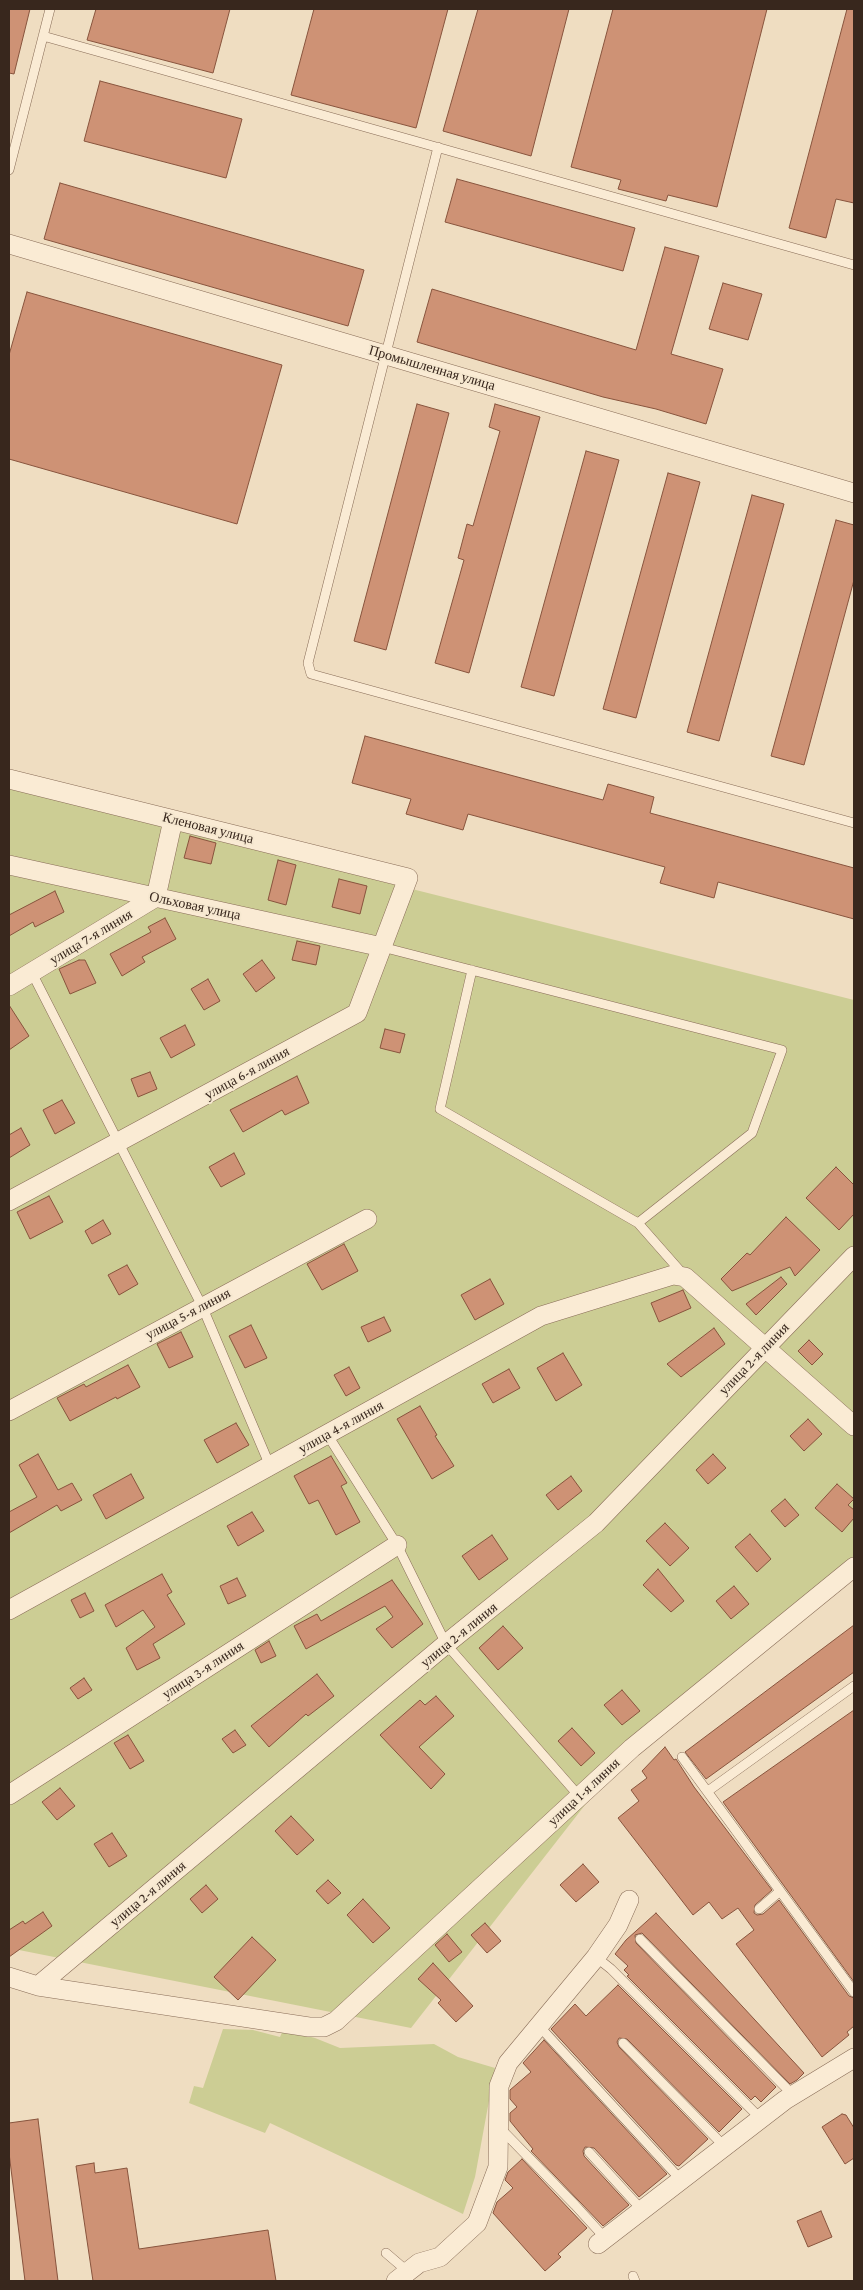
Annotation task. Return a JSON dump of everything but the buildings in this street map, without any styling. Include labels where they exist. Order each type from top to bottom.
[{"type":"street","name":"Промышленная улица","points":[[9,244],[854,493]]},
{"type":"street","name":"Кленовая улица","points":[[9,779],[408,878]]},
{"type":"street","points":[[156,897],[173,820]]},
{"type":"street","name":"Ольховая улица","points":[[9,865],[382,947]]},
{"type":"street","name":"улица 6-я линия","points":[[9,1201],[357,1013],[408,878]]},
{"type":"street","name":"улица 7-я линия","points":[[9,986],[156,897]]},
{"type":"street","name":"улица 5-я линия","points":[[9,1411],[202,1306],[368,1219]]},
{"type":"street","name":"улица 2-я линия","points":[[38,1986],[446,1644],[596,1523],[854,1256]]},
{"type":"street","name":"улица 4-я линия","points":[[9,1610],[541,1316],[673,1275],[685,1277]]},
{"type":"street","points":[[685,1277],[854,1426]]},
{"type":"street","name":"улица 3-я линия","points":[[9,1795],[397,1544]]},
{"type":"street","name":"улица 1-я линия","points":[[38,1986],[309,2027],[324,2027],[336,2021],[632,1748],[854,1567]]},
{"type":"street","points":[[401,2276],[419,2263],[440,2256],[477,2223],[498,2167],[499,2086],[508,2064],[596,1957],[618,1926],[629,1900]]},
{"type":"street","points":[[9,1977],[38,1986]]},
{"type":"street","points":[[601,2241],[760,2118],[793,2095],[854,2059]]},
{"type":"lane","points":[[9,170],[50,9]]},
{"type":"lane","points":[[43,36],[854,265]]},
{"type":"lane","points":[[438,147],[308,663],[311,674],[854,823]]},
{"type":"lane","points":[[382,947],[782,1050],[752,1133],[638,1223]]},
{"type":"lane","points":[[472,970],[440,1109],[638,1223],[685,1277]]},
{"type":"lane","points":[[32,973],[202,1306],[270,1466]]},
{"type":"lane","points":[[328,1434],[397,1544],[446,1644],[580,1796]]},
{"type":"lane","points":[[708,1791],[854,1686]]},
{"type":"lane","points":[[682,1757],[854,1992]]},
{"type":"lane","points":[[760,1908],[779,1892]]},
{"type":"lane","points":[[640,1939],[793,2095]]},
{"type":"lane","points":[[596,1957],[611,1969],[760,2118]]},
{"type":"lane","points":[[539,2026],[681,2180]]},
{"type":"lane","points":[[623,2043],[724,2146]]},
{"type":"lane","points":[[498,2126],[575,2205],[601,2241]]},
{"type":"lane","points":[[589,2152],[642,2210]]},
{"type":"lane","points":[[386,2253],[401,2276]]},
{"type":"green space","points":[[9,779],[376,880],[854,1000],[854,1572],[638,1737],[411,2028],[9,1948]]},
{"type":"green space","points":[[223,2029],[253,2030],[280,2037],[283,2030],[315,2038],[340,2048],[434,2044],[458,2057],[495,2068],[475,2177],[463,2214],[270,2123],[265,2133],[189,2103],[194,2086],[203,2088]]}]
